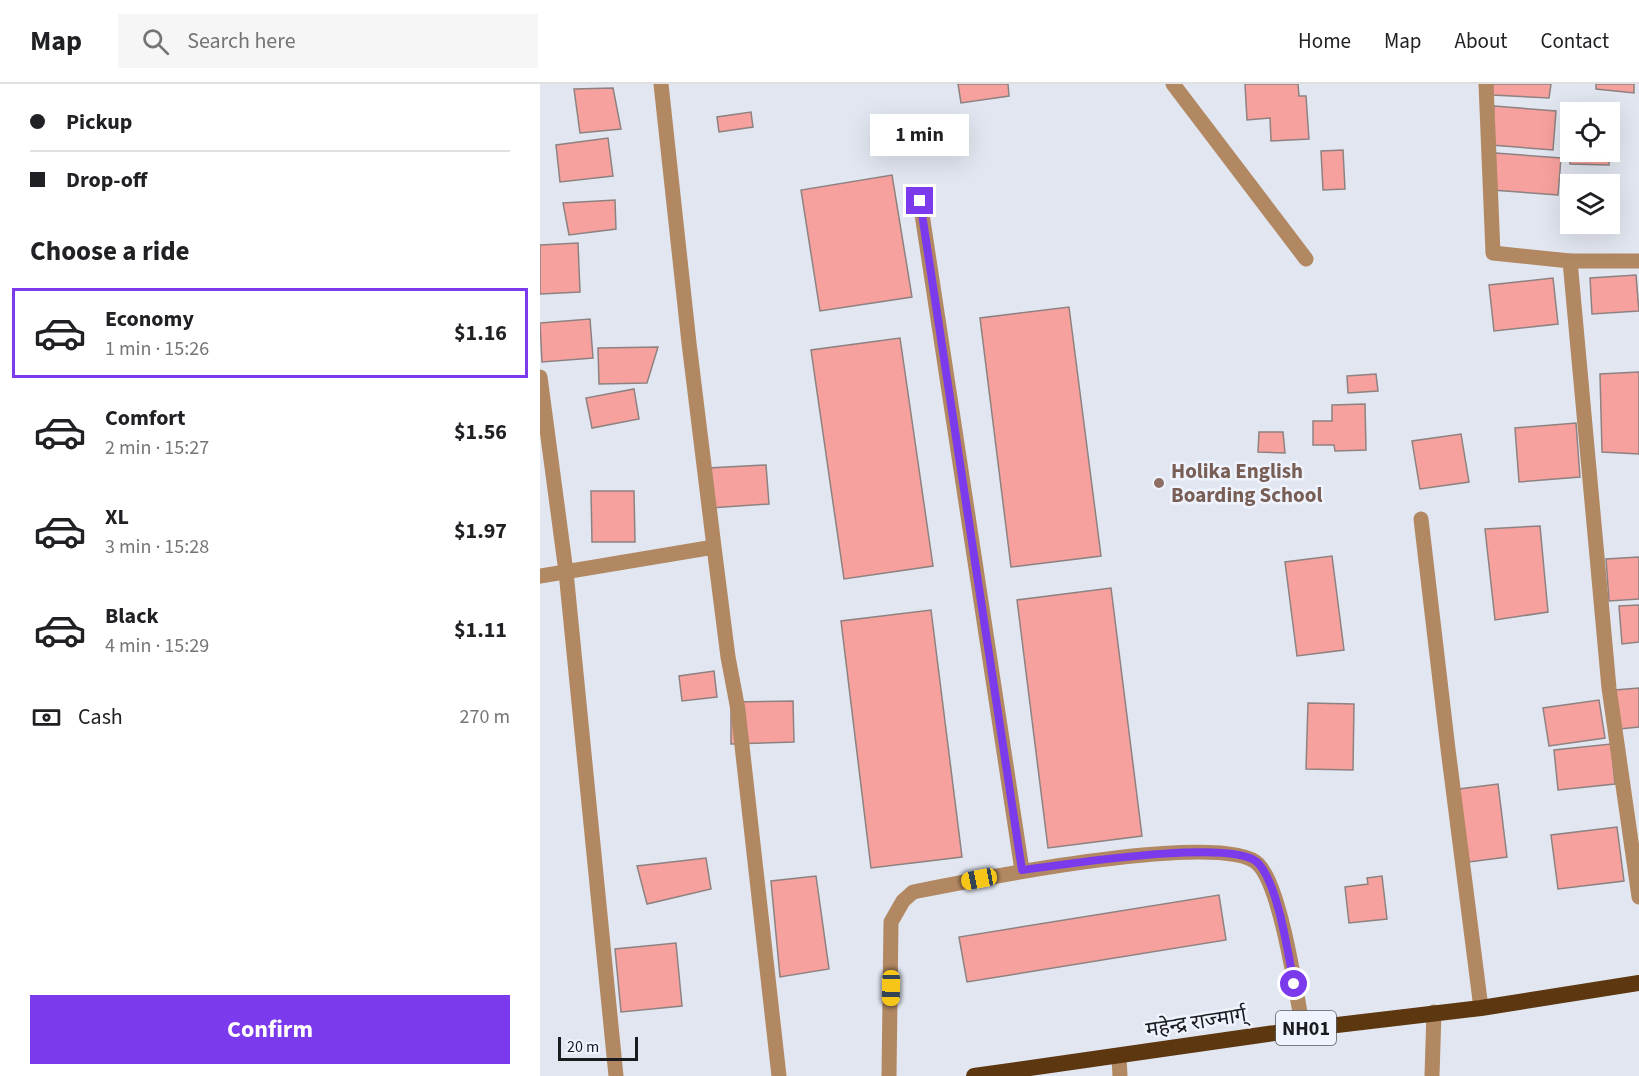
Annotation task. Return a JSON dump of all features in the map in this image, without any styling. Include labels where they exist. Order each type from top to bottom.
[{"type":"highway","name":"महेन्द्र राज्मार्ग्","points":[[974,1076],[1304,1029],[1481,1008],[1639,983]]},
{"type":"street","points":[[661,84],[688,343],[728,657],[738,710],[779,1076]]},
{"type":"street","points":[[1173,84],[1306,259]]},
{"type":"street","points":[[1486,84],[1493,253],[1570,261],[1639,261]]},
{"type":"street","points":[[920,201],[1022,870]]},
{"type":"street","points":[[1570,261],[1609,688],[1639,897]]},
{"type":"street","points":[[540,377],[566,572],[616,1076]]},
{"type":"street","points":[[1422,519],[1481,1008]]},
{"type":"street","points":[[540,576],[714,547]]},
{"type":"street","points":[[890,1076],[891,922],[903,901],[914,892],[1022,870],[1113,858],[1196,852],[1245,855],[1256,862],[1265,873],[1280,916],[1304,1029]]},
{"type":"street","points":[[1432,1076],[1434,1012]]},
{"type":"street","points":[[1119,1057],[1120,1076]]},
{"type":"building","points":[[958,84],[1008,84],[1009,96],[961,103]]},
{"type":"building","points":[[1245,84],[1298,84],[1299,96],[1306,96],[1309,139],[1271,141],[1270,118],[1247,120]]},
{"type":"building","points":[[1493,84],[1551,84],[1549,98],[1492,95]]},
{"type":"building","points":[[1596,84],[1634,84],[1634,93],[1596,89]]},
{"type":"building","points":[[613,88],[621,129],[580,133],[574,89]]},
{"type":"building","points":[[1494,106],[1556,111],[1553,150],[1491,145]]},
{"type":"building","points":[[751,112],[753,127],[719,132],[717,117]]},
{"type":"building","points":[[608,138],[613,176],[560,182],[556,145]]},
{"type":"building","points":[[1343,150],[1345,189],[1323,190],[1321,151]]},
{"type":"building","points":[[1495,153],[1560,158],[1558,195],[1492,190]]},
{"type":"building","points":[[1570,162],[1609,162],[1609,165],[1570,164]]},
{"type":"building","points":[[892,175],[912,297],[820,311],[801,190]]},
{"type":"building","points":[[615,200],[616,229],[569,235],[563,203]]},
{"type":"building","points":[[578,243],[580,292],[540,294],[540,245]]},
{"type":"building","points":[[1636,275],[1639,311],[1592,314],[1590,278]]},
{"type":"building","points":[[1553,278],[1558,324],[1494,331],[1489,285]]},
{"type":"building","points":[[1069,307],[1101,556],[1011,567],[980,318]]},
{"type":"building","points":[[590,319],[593,358],[542,362],[540,323]]},
{"type":"building","points":[[900,338],[933,566],[844,579],[811,350]]},
{"type":"building","points":[[658,347],[647,383],[599,384],[598,348]]},
{"type":"building","points":[[1639,372],[1639,454],[1602,452],[1600,374]]},
{"type":"building","points":[[1376,374],[1378,391],[1348,393],[1347,376]]},
{"type":"building","points":[[634,389],[639,419],[592,428],[586,398]]},
{"type":"building","points":[[1365,404],[1366,450],[1335,451],[1334,445],[1313,445],[1313,421],[1332,421],[1332,405]]},
{"type":"building","points":[[1576,423],[1580,477],[1519,482],[1515,428]]},
{"type":"building","points":[[1259,432],[1283,432],[1285,453],[1258,452]]},
{"type":"building","points":[[1461,434],[1469,482],[1420,489],[1412,441]]},
{"type":"building","points":[[766,465],[769,504],[710,508],[708,468]]},
{"type":"building","points":[[591,491],[634,491],[635,542],[592,542]]},
{"type":"building","points":[[1540,526],[1548,612],[1495,620],[1485,529]]},
{"type":"building","points":[[1332,556],[1344,650],[1297,656],[1285,562]]},
{"type":"building","points":[[1639,557],[1639,599],[1609,601],[1606,559]]},
{"type":"building","points":[[1111,588],[1142,836],[1048,848],[1017,600]]},
{"type":"building","points":[[1639,605],[1639,642],[1622,644],[1619,606]]},
{"type":"building","points":[[931,610],[962,857],[871,868],[841,621]]},
{"type":"building","points":[[714,671],[717,697],[682,701],[679,676]]},
{"type":"building","points":[[1639,688],[1639,727],[1620,729],[1615,690]]},
{"type":"building","points":[[1599,700],[1605,738],[1549,746],[1543,708]]},
{"type":"building","points":[[793,701],[794,742],[731,744],[731,702]]},
{"type":"building","points":[[1308,703],[1354,704],[1353,770],[1306,769]]},
{"type":"building","points":[[1611,744],[1615,784],[1558,790],[1554,750]]},
{"type":"building","points":[[1498,784],[1507,857],[1469,862],[1459,789]]},
{"type":"building","points":[[1617,827],[1624,881],[1558,889],[1551,835]]},
{"type":"building","points":[[706,858],[711,889],[647,904],[637,866]]},
{"type":"building","points":[[816,876],[829,969],[780,977],[771,881]]},
{"type":"building","points":[[1382,876],[1387,919],[1349,923],[1345,887],[1368,884],[1367,878]]},
{"type":"building","points":[[1219,895],[1226,940],[967,982],[959,937]]},
{"type":"building","points":[[676,943],[682,1006],[621,1012],[615,949]]},
{"type":"place","name":"Holika English Boarding School","points":[[1159,483]]},
{"type":"route","points":[[920,201],[1022,870],[1113,858],[1196,852],[1245,855],[1256,862],[1265,873],[1280,916],[1294,984]]}]
